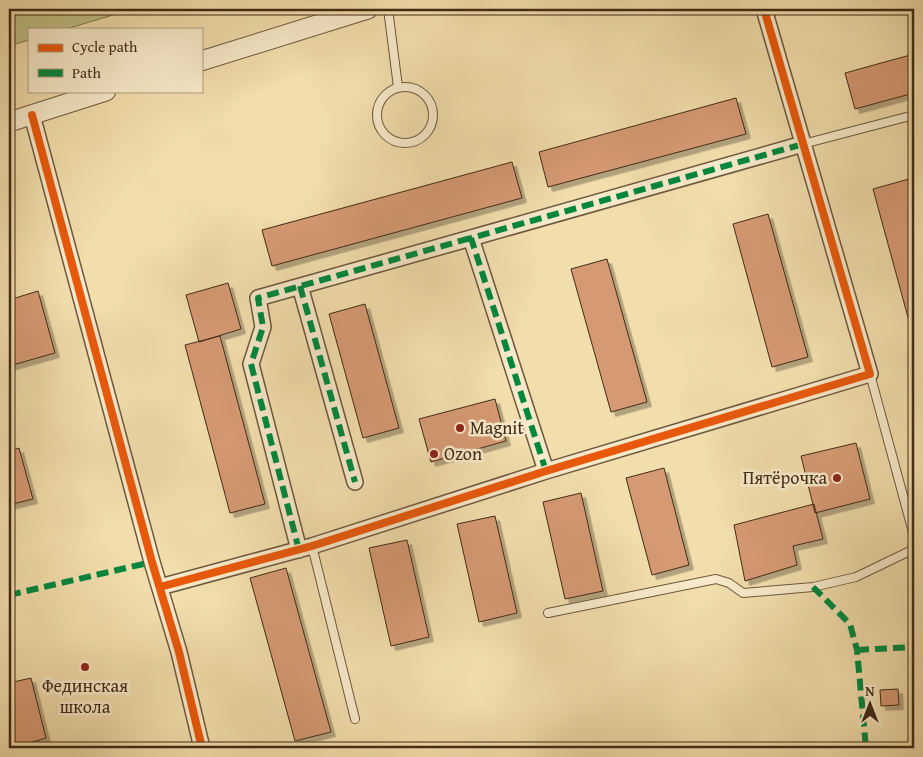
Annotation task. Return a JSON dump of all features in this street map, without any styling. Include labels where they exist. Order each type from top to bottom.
[{"type":"street","points":[[202,61],[368,9]]},
{"type":"street","points":[[160,587],[305,548],[546,471],[870,374],[764,9]]},
{"type":"street","points":[[9,122],[103,92]]},
{"type":"street","points":[[32,115],[179,652],[202,748]]},
{"type":"street","points":[[305,548],[251,364],[263,327],[258,298],[803,144]]},
{"type":"street","points":[[471,238],[546,471]]},
{"type":"street","points":[[300,286],[356,482]]},
{"type":"lane","points":[[388,9],[398,87]]},
{"type":"lane","points":[[398,87],[416,88],[424,93],[433,109],[431,127],[418,140],[408,143],[399,142],[383,133],[377,115],[382,98],[398,87]]},
{"type":"lane","points":[[803,144],[914,115]]},
{"type":"lane","points":[[870,374],[914,536]]},
{"type":"lane","points":[[305,548],[356,719]]},
{"type":"lane","points":[[548,612],[716,579],[729,583],[743,592],[813,587],[856,577],[914,549]]},
{"type":"shaded area","points":[[32,9],[133,9],[69,28],[28,28],[28,40],[9,46],[9,16]]},
{"type":"building","points":[[914,54],[914,93],[855,109],[845,73]]},
{"type":"building","points":[[736,98],[746,134],[548,187],[539,152]]},
{"type":"building","points":[[512,162],[522,198],[272,266],[262,230]]},
{"type":"building","points":[[909,179],[914,200],[914,331],[912,332],[873,189]]},
{"type":"building","points":[[768,214],[808,357],[772,367],[733,224]]},
{"type":"building","points":[[607,259],[647,402],[611,412],[571,269]]},
{"type":"building","points":[[228,283],[241,329],[199,342],[186,295]]},
{"type":"building","points":[[38,291],[55,353],[9,366],[9,300]]},
{"type":"building","points":[[365,304],[399,428],[363,438],[329,314]]},
{"type":"building","points":[[220,336],[265,504],[230,513],[185,345]]},
{"type":"building","points":[[495,399],[506,441],[431,462],[419,419]]},
{"type":"building","points":[[856,443],[870,499],[815,513],[801,456]]},
{"type":"building","points":[[19,448],[33,499],[9,505],[9,451]]},
{"type":"building","points":[[664,468],[689,565],[652,575],[626,478]]},
{"type":"building","points":[[581,493],[603,591],[565,599],[543,502]]},
{"type":"building","points":[[814,504],[823,539],[793,546],[797,565],[745,581],[734,525]]},
{"type":"building","points":[[495,516],[517,613],[479,622],[457,524]]},
{"type":"building","points":[[407,540],[429,637],[391,646],[369,548]]},
{"type":"building","points":[[286,568],[331,732],[295,741],[250,578]]},
{"type":"building","points":[[31,678],[46,738],[29,743],[30,748],[9,748],[9,683]]},
{"type":"building","points":[[898,689],[899,705],[881,706],[880,690]]},
{"type":"marked path","points":[[546,471],[471,238],[803,144]]},
{"type":"marked path","points":[[299,550],[251,364],[263,327],[258,298],[471,238]]},
{"type":"marked path","points":[[300,286],[355,482]]},
{"type":"marked path","points":[[9,595],[152,562]]},
{"type":"marked path","points":[[813,587],[850,624],[857,650],[866,748]]},
{"type":"marked path","points":[[857,650],[914,647]]},
{"type":"cycle path","points":[[160,587],[312,546],[546,471],[870,374],[764,9]]},
{"type":"cycle path","points":[[32,115],[152,562],[179,652],[202,748]]},
{"type":"place","name":"Magnit","points":[[460,428]]},
{"type":"place","name":"Ozon","points":[[434,454]]},
{"type":"place","name":"Пятёрочка","points":[[837,478]]},
{"type":"place","name":"Фединская школа","points":[[85,667]]}]
